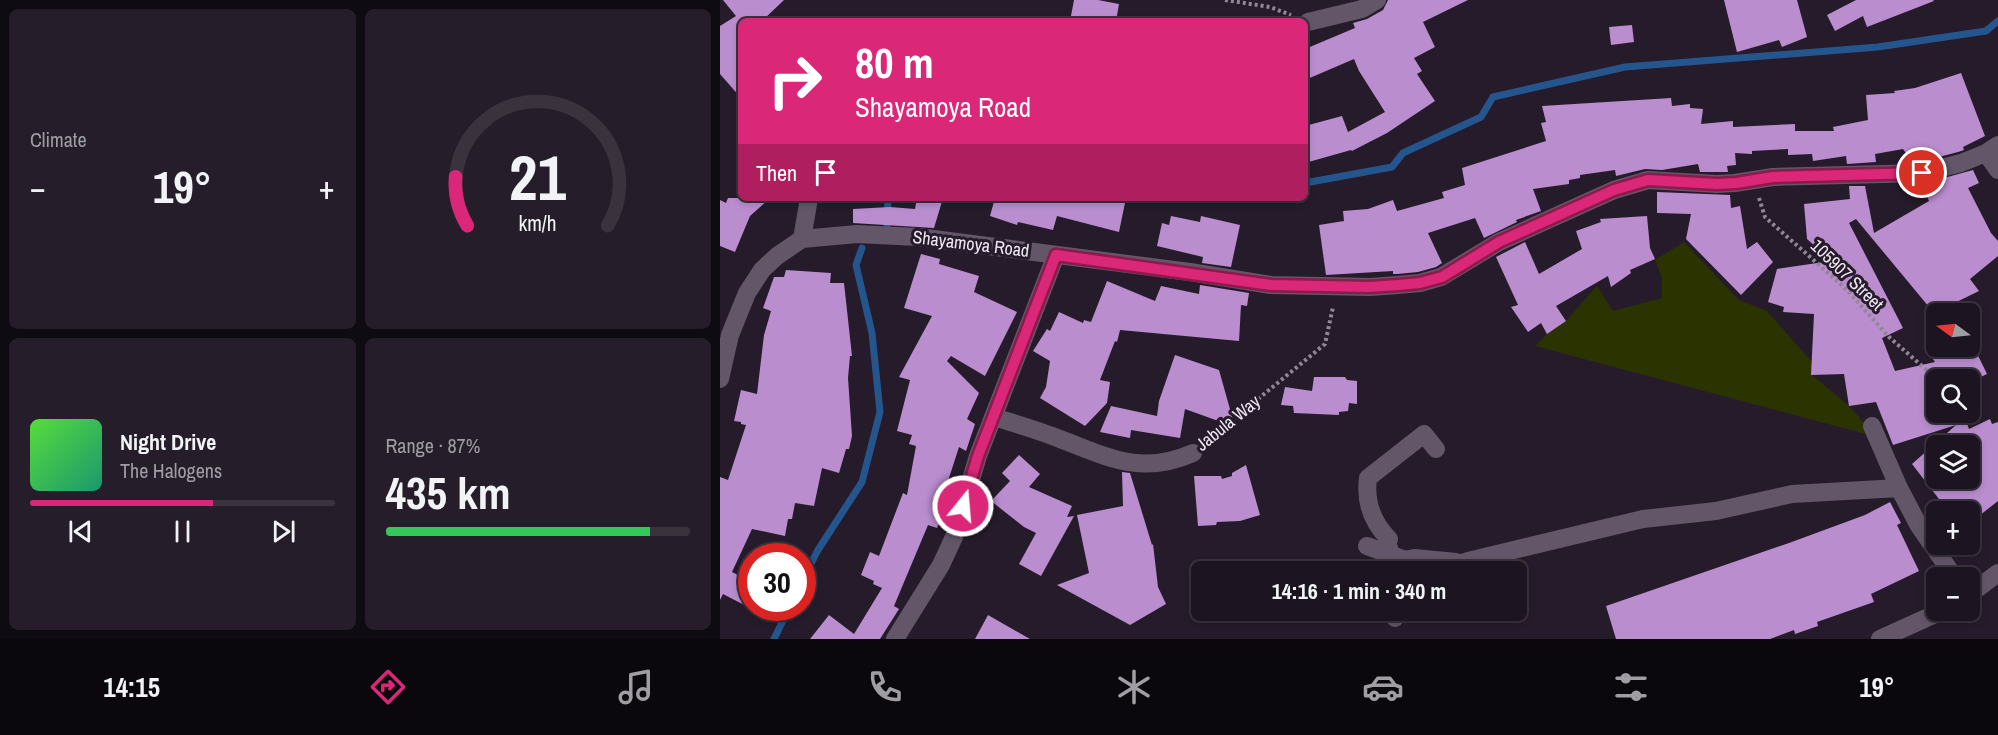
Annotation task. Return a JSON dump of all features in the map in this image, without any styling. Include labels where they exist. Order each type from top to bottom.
[{"type":"street","points":[[1308,22],[1353,12],[1377,0]]},
{"type":"street","points":[[1992,149],[1998,170]]},
{"type":"street","name":"Shayamoya Road","points":[[802,238],[857,234],[953,241],[1271,285],[1337,287],[1398,285],[1420,283],[1442,277],[1499,242],[1614,190],[1648,180],[1717,184],[1773,177],[1922,173],[1961,163],[1992,149]]},
{"type":"street","points":[[720,379],[730,335],[747,293],[762,270],[802,238],[808,201]]},
{"type":"street","points":[[895,639],[929,585],[954,537],[978,456],[1056,255]]},
{"type":"street","name":"Jabula Way","points":[[994,417],[1035,429],[1101,456],[1127,463],[1151,465],[1176,460],[1193,453]]},
{"type":"street","points":[[1872,426],[1918,526],[1948,567]]},
{"type":"street","points":[[1391,554],[1387,542],[1389,539],[1373,518],[1366,492],[1368,478],[1424,434],[1429,450]]},
{"type":"street","points":[[1467,561],[1643,519],[1716,511],[1792,494],[1899,488]]},
{"type":"street","points":[[1367,546],[1405,560],[1414,558],[1440,561]]},
{"type":"street","points":[[1980,586],[1998,573]]},
{"type":"street","points":[[1881,639],[1926,618]]},
{"type":"path","points":[[1225,0],[1270,7],[1298,18]]},
{"type":"path","name":"105907 Street","points":[[1754,180],[1765,217],[1846,289],[1889,337],[1926,369]]},
{"type":"path","name":"Jabula Way","points":[[1193,453],[1325,344],[1337,287]]},
{"type":"green space","points":[[1684,242],[1739,300],[1767,311],[1811,361],[1812,375],[1849,406],[1877,437],[1535,346],[1547,334],[1566,321],[1597,286],[1613,311],[1662,298],[1662,278],[1655,260]]},
{"type":"building","points":[[723,0],[784,0],[765,18],[738,18],[738,95],[720,74],[720,26],[736,16]]},
{"type":"building","points":[[1074,0],[1098,0],[1119,4],[1117,18],[1071,18]]},
{"type":"building","points":[[1388,0],[1468,0],[1423,22],[1435,47],[1414,58],[1422,71],[1417,74],[1435,101],[1387,133],[1352,151],[1308,162],[1308,125],[1342,116],[1348,132],[1385,112],[1354,59],[1308,79],[1308,48],[1355,28],[1353,23],[1367,19],[1383,10]]},
{"type":"building","points":[[1724,0],[1797,0],[1807,37],[1782,47],[1779,40],[1737,52]]},
{"type":"building","points":[[1856,0],[1934,1],[1867,27],[1863,16],[1835,31],[1827,15]]},
{"type":"building","points":[[1632,25],[1634,42],[1611,45],[1609,27]]},
{"type":"building","points":[[1961,73],[1985,136],[1958,152],[1912,162],[1903,149],[1875,154],[1876,162],[1847,164],[1846,156],[1813,161],[1812,154],[1788,155],[1788,149],[1752,151],[1752,154],[1735,153],[1736,165],[1727,166],[1728,172],[1700,172],[1698,164],[1662,170],[1645,169],[1616,176],[1615,170],[1580,175],[1580,178],[1569,180],[1569,184],[1533,189],[1541,211],[1516,220],[1517,222],[1484,238],[1475,218],[1428,233],[1442,263],[1436,267],[1397,274],[1393,274],[1393,271],[1326,275],[1319,225],[1344,221],[1343,211],[1368,209],[1393,200],[1397,211],[1444,198],[1442,192],[1465,185],[1462,168],[1546,141],[1541,123],[1546,122],[1542,106],[1671,98],[1672,106],[1690,104],[1690,108],[1703,109],[1701,124],[1733,121],[1733,127],[1795,124],[1795,131],[1834,131],[1833,127],[1868,120],[1866,95],[1895,93],[1894,91],[1915,88]]},
{"type":"building","points":[[1973,170],[1979,183],[1968,188],[1991,233],[1998,241],[1998,256],[1970,279],[1979,291],[1954,303],[1926,303],[1856,219],[1849,223],[1903,328],[1882,338],[1895,371],[1935,362],[1932,357],[1979,357],[1987,374],[1980,377],[1980,369],[1926,369],[1926,423],[1967,423],[1969,429],[1990,419],[1992,424],[1998,422],[1998,501],[1980,515],[1980,501],[1941,501],[1931,489],[1980,489],[1980,435],[1945,435],[1956,425],[1893,445],[1876,402],[1849,406],[1844,374],[1811,375],[1814,314],[1783,312],[1784,307],[1768,302],[1777,269],[1831,261],[1807,239],[1804,204],[1850,199],[1849,186],[1865,186],[1874,233],[1929,201],[1922,184]]},
{"type":"building","points":[[1657,192],[1730,195],[1731,208],[1740,206],[1747,249],[1757,242],[1773,262],[1741,295],[1686,239],[1691,214],[1657,213]]},
{"type":"building","points":[[728,198],[738,198],[738,201],[767,201],[750,216],[735,252],[720,246],[720,200],[726,203]]},
{"type":"building","points":[[916,201],[942,201],[934,228],[853,223],[853,209],[890,207],[915,209]]},
{"type":"building","points":[[994,201],[1125,201],[1119,232],[1057,216],[1053,230],[1018,222],[1017,225],[990,216]]},
{"type":"building","points":[[1171,216],[1200,222],[1201,216],[1240,225],[1231,267],[1202,263],[1203,257],[1157,246],[1162,223],[1169,225]]},
{"type":"building","points":[[1647,216],[1650,248],[1655,259],[1630,270],[1631,273],[1611,287],[1608,276],[1556,306],[1566,321],[1547,334],[1541,323],[1528,332],[1511,307],[1518,305],[1496,257],[1525,242],[1539,274],[1582,249],[1576,231],[1601,222],[1600,219]]},
{"type":"building","points":[[921,254],[940,259],[939,264],[979,276],[974,292],[1017,312],[985,376],[951,356],[947,361],[979,393],[967,419],[975,424],[966,451],[959,447],[939,509],[944,512],[937,528],[928,525],[894,606],[899,609],[880,639],[810,639],[829,615],[854,634],[882,588],[861,575],[870,552],[879,556],[903,493],[907,495],[916,446],[909,444],[912,435],[897,431],[910,380],[899,377],[932,316],[904,308]]},
{"type":"building","points":[[786,270],[831,273],[830,283],[844,283],[852,356],[850,356],[848,378],[852,436],[839,473],[822,468],[814,506],[795,503],[792,519],[788,519],[785,536],[752,529],[745,543],[738,543],[738,559],[732,572],[738,575],[738,602],[723,594],[720,600],[720,477],[728,480],[746,425],[734,421],[741,390],[757,394],[764,335],[771,311],[763,308],[774,277],[784,277]]},
{"type":"building","points":[[1107,281],[1155,301],[1161,286],[1199,294],[1200,285],[1249,293],[1247,306],[1241,305],[1239,341],[1120,330],[1100,380],[1110,382],[1107,403],[1085,426],[1040,398],[1046,387],[1050,361],[1033,351],[1047,329],[1050,331],[1059,312],[1083,323],[1084,320],[1091,322]]},
{"type":"building","points":[[1175,355],[1219,370],[1235,427],[1185,409],[1180,438],[1131,430],[1130,438],[1100,432],[1111,406],[1157,416],[1159,401]]},
{"type":"building","points":[[1314,377],[1345,377],[1347,380],[1357,381],[1357,404],[1349,403],[1348,411],[1339,412],[1339,415],[1294,413],[1293,406],[1281,405],[1285,387],[1312,391]]},
{"type":"building","points":[[1926,452],[1926,482],[1912,464]]},
{"type":"building","points":[[1019,455],[1040,474],[1029,487],[1072,506],[1067,517],[1074,516],[1041,576],[1019,564],[1036,533],[1024,527],[991,501],[1010,481],[1002,473]]},
{"type":"building","points":[[1246,465],[1260,515],[1240,521],[1198,526],[1194,476],[1221,476],[1222,479],[1232,476],[1232,473]]},
{"type":"building","points":[[1122,472],[1130,473],[1153,544],[1158,587],[1166,604],[1130,625],[1057,585],[1089,573],[1077,515],[1123,506]]},
{"type":"building","points":[[1890,502],[1901,523],[1897,525],[1919,571],[1871,594],[1874,602],[1817,622],[1818,626],[1795,634],[1794,630],[1770,639],[1616,639],[1606,606],[1789,543],[1865,515]]},
{"type":"building","points":[[988,615],[1030,639],[975,639]]},
{"type":"waterway","points":[[1308,182],[1392,167],[1403,153],[1481,117],[1493,97],[1625,67],[1878,47],[1986,31],[1998,21]]},
{"type":"waterway","points":[[887,225],[888,201]]},
{"type":"waterway","points":[[816,554],[862,482],[880,412],[872,333],[856,265],[862,248]]},
{"type":"waterway","points":[[774,639],[783,621]]},
{"type":"route","points":[[963,506],[978,456],[1056,255],[1271,285],[1370,287],[1420,283],[1442,277],[1499,242],[1614,190],[1648,180],[1717,184],[1773,177],[1922,173]]}]
